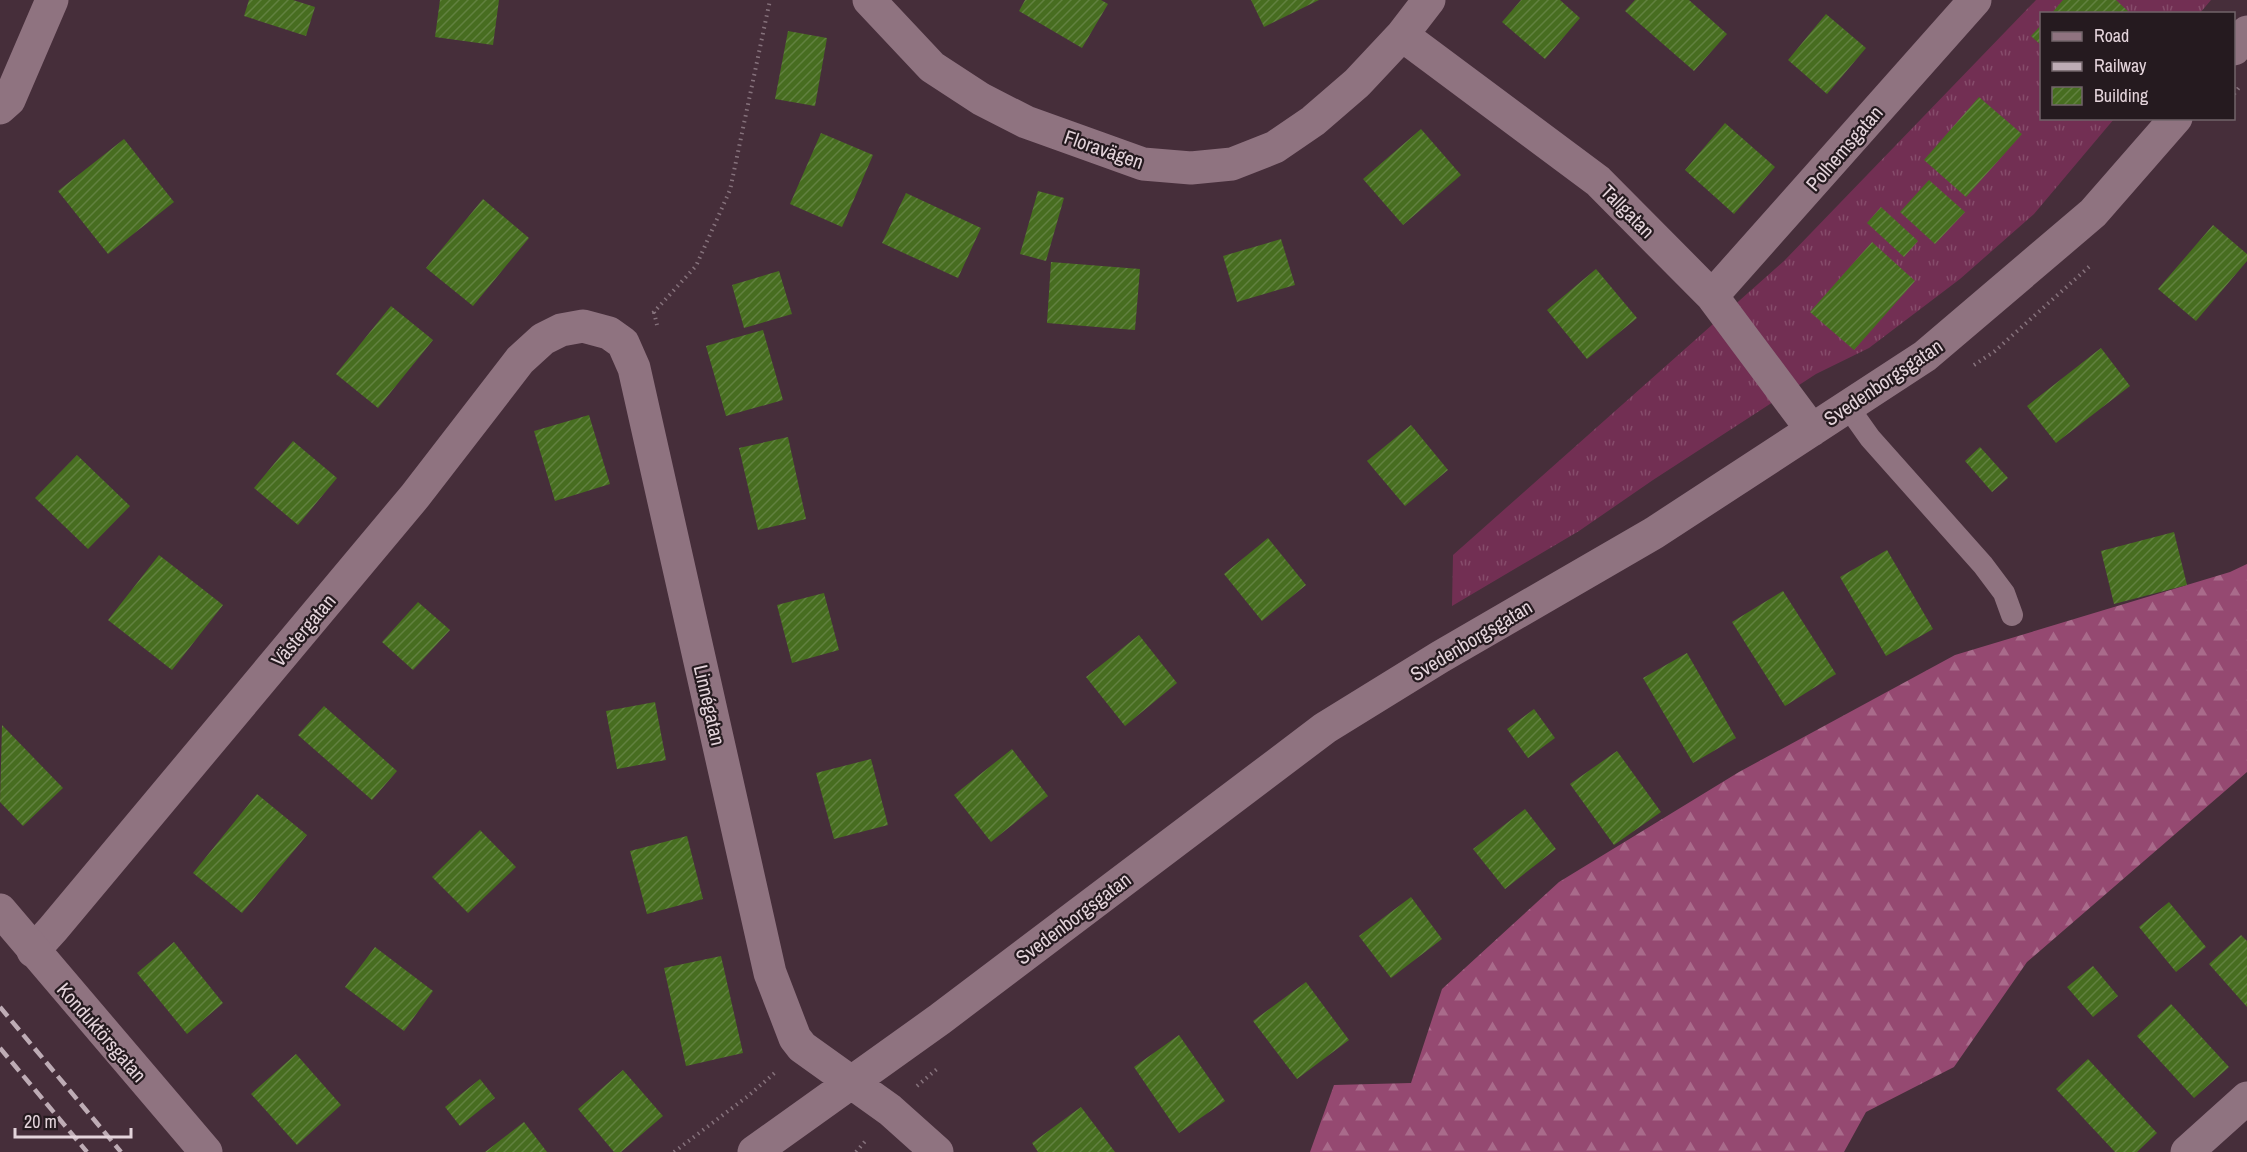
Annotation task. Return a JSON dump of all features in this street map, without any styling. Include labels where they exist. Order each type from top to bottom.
[{"type":"street","points":[[0,108],[9,99],[52,0]]},
{"type":"street","name":"Floravägen","points":[[869,0],[932,68],[981,99],[1026,122],[1143,164],[1191,168],[1232,164],[1275,147],[1313,121],[1402,35],[1429,0]]},
{"type":"street","name":"Polhemsgatan","points":[[1713,297],[1975,0]]},
{"type":"street","points":[[2235,48],[2247,32]]},
{"type":"street","name":"Tallgatan","points":[[1402,35],[1598,181],[1713,297],[1812,430]]},
{"type":"street","name":"Svedenborgsgatan","points":[[754,1152],[940,1019],[1325,728],[1440,657],[1654,533],[1926,356],[2093,213],[2174,120]]},
{"type":"street","name":"Västergatan","points":[[33,951],[407,505],[520,360],[543,339],[561,330],[583,326],[609,333],[623,343]]},
{"type":"street","name":"Linnégatan","points":[[623,343],[634,369],[770,973],[795,1038],[802,1047],[890,1110],[937,1152]]},
{"type":"street","name":"Konduktörsgatan","points":[[0,910],[206,1152]]},
{"type":"street","points":[[2187,1152],[2247,1098]]},
{"type":"lane","points":[[1848,407],[1870,438],[1983,565],[2004,593],[2012,615]]},
{"type":"path","points":[[623,343],[696,266],[730,190],[770,0]]},
{"type":"path","points":[[674,1152],[774,1074]]},
{"type":"green space","points":[[2036,0],[2211,0],[2201,12],[2040,12],[2040,120],[2113,120],[2034,214],[1960,279],[1869,348],[1816,374],[1579,531],[1452,606],[1453,555],[1784,261]]},
{"type":"green space","points":[[2247,564],[2247,772],[2027,962],[1954,1067],[1866,1112],[1844,1152],[1310,1152],[1334,1085],[1411,1083],[1442,989],[1559,882],[1739,772],[1955,655],[2230,572]]},
{"type":"building","points":[[249,0],[293,0],[315,7],[306,36],[244,16]]},
{"type":"building","points":[[440,0],[499,0],[493,45],[435,37]]},
{"type":"building","points":[[1025,0],[1101,0],[1108,4],[1082,48],[1019,11]]},
{"type":"building","points":[[1251,0],[1319,0],[1264,27]]},
{"type":"building","points":[[1521,0],[1560,0],[1580,18],[1545,59],[1502,22]]},
{"type":"building","points":[[1635,0],[1689,0],[1727,34],[1694,71],[1625,11]]},
{"type":"building","points":[[2063,0],[2116,0],[2129,12],[2053,12]]},
{"type":"building","points":[[1826,14],[1866,48],[1827,94],[1788,60]]},
{"type":"building","points":[[2040,26],[2040,44],[2031,36]]},
{"type":"building","points":[[788,31],[827,38],[815,106],[775,99]]},
{"type":"building","points":[[1979,97],[2022,134],[1966,197],[1924,160]]},
{"type":"building","points":[[1725,123],[1775,167],[1734,214],[1685,170]]},
{"type":"building","points":[[1421,129],[1461,175],[1403,225],[1363,179]]},
{"type":"building","points":[[821,133],[873,155],[842,227],[790,204]]},
{"type":"building","points":[[124,139],[174,202],[108,254],[58,191]]},
{"type":"building","points":[[1929,180],[1965,212],[1935,244],[1900,212]]},
{"type":"building","points":[[1038,191],[1064,198],[1046,261],[1020,254]]},
{"type":"building","points":[[906,193],[981,228],[958,278],[882,243]]},
{"type":"building","points":[[483,199],[529,238],[473,306],[426,268]]},
{"type":"building","points":[[1881,207],[1918,241],[1904,257],[1867,223]]},
{"type":"building","points":[[2213,225],[2247,254],[2247,261],[2196,321],[2158,289]]},
{"type":"building","points":[[1281,239],[1295,285],[1237,302],[1223,256]]},
{"type":"building","points":[[1872,242],[1915,281],[1854,350],[1810,312]]},
{"type":"building","points":[[1051,262],[1140,269],[1135,330],[1047,323]]},
{"type":"building","points":[[1596,269],[1637,318],[1587,359],[1547,310]]},
{"type":"building","points":[[779,271],[792,314],[744,328],[732,285]]},
{"type":"building","points":[[391,306],[433,340],[378,408],[336,374]]},
{"type":"building","points":[[763,330],[783,400],[726,416],[706,346]]},
{"type":"building","points":[[2101,348],[2130,386],[2056,443],[2027,406]]},
{"type":"building","points":[[589,415],[610,484],[555,501],[534,431]]},
{"type":"building","points":[[1411,425],[1448,470],[1405,506],[1367,461]]},
{"type":"building","points":[[788,437],[806,519],[758,530],[739,448]]},
{"type":"building","points":[[293,441],[337,478],[298,525],[254,488]]},
{"type":"building","points":[[1980,447],[2008,478],[1992,492],[1965,461]]},
{"type":"building","points":[[77,455],[130,506],[88,549],[35,498]]},
{"type":"building","points":[[2174,532],[2187,585],[2114,604],[2101,551]]},
{"type":"building","points":[[1268,538],[1306,585],[1262,621],[1224,574]]},
{"type":"building","points":[[1887,550],[1933,629],[1886,656],[1840,577]]},
{"type":"building","points":[[159,555],[223,605],[172,670],[108,620]]},
{"type":"building","points":[[1783,591],[1836,674],[1785,706],[1732,622]]},
{"type":"building","points":[[824,593],[839,650],[792,663],[777,605]]},
{"type":"building","points":[[418,602],[450,630],[413,670],[382,642]]},
{"type":"building","points":[[1139,635],[1177,683],[1125,726],[1086,677]]},
{"type":"building","points":[[1687,653],[1736,738],[1693,763],[1643,678]]},
{"type":"building","points":[[655,702],[666,760],[617,769],[606,711]]},
{"type":"building","points":[[324,706],[397,771],[372,800],[298,735]]},
{"type":"building","points":[[1534,709],[1555,738],[1528,758],[1507,729]]},
{"type":"building","points":[[2,725],[63,788],[23,826],[0,802]]},
{"type":"building","points":[[1012,749],[1048,796],[991,842],[954,795]]},
{"type":"building","points":[[1617,751],[1661,812],[1614,845],[1570,784]]},
{"type":"building","points":[[871,759],[888,825],[834,839],[816,773]]},
{"type":"building","points":[[257,794],[307,835],[242,913],[193,873]]},
{"type":"building","points":[[1525,809],[1556,849],[1505,889],[1473,849]]},
{"type":"building","points":[[480,830],[516,867],[468,913],[432,877]]},
{"type":"building","points":[[687,836],[703,899],[647,914],[630,851]]},
{"type":"building","points":[[1411,897],[1442,939],[1391,978],[1359,936]]},
{"type":"building","points":[[2169,902],[2206,947],[2176,972],[2139,927]]},
{"type":"building","points":[[2241,935],[2247,941],[2247,1007],[2209,964]]},
{"type":"building","points":[[174,942],[223,1003],[187,1034],[137,973]]},
{"type":"building","points":[[375,947],[433,991],[404,1031],[345,987]]},
{"type":"building","points":[[721,956],[743,1053],[686,1066],[664,968]]},
{"type":"building","points":[[2093,966],[2118,996],[2093,1017],[2067,987]]},
{"type":"building","points":[[1306,982],[1349,1040],[1297,1079],[1253,1021]]},
{"type":"building","points":[[2171,1004],[2229,1067],[2194,1098],[2137,1036]]},
{"type":"building","points":[[1179,1035],[1225,1101],[1179,1133],[1134,1067]]},
{"type":"building","points":[[296,1054],[341,1105],[297,1145],[251,1094]]},
{"type":"building","points":[[2088,1059],[2157,1133],[2137,1152],[2115,1152],[2056,1089]]},
{"type":"building","points":[[623,1070],[663,1116],[621,1152],[614,1152],[578,1109]]},
{"type":"building","points":[[480,1079],[495,1098],[460,1126],[445,1107]]},
{"type":"building","points":[[1081,1107],[1115,1152],[1038,1152],[1032,1143]]},
{"type":"building","points":[[524,1122],[547,1152],[485,1152]]},
{"type":"railway","points":[[0,1007],[121,1152]]},
{"type":"railway","points":[[0,1048],[87,1152]]}]
